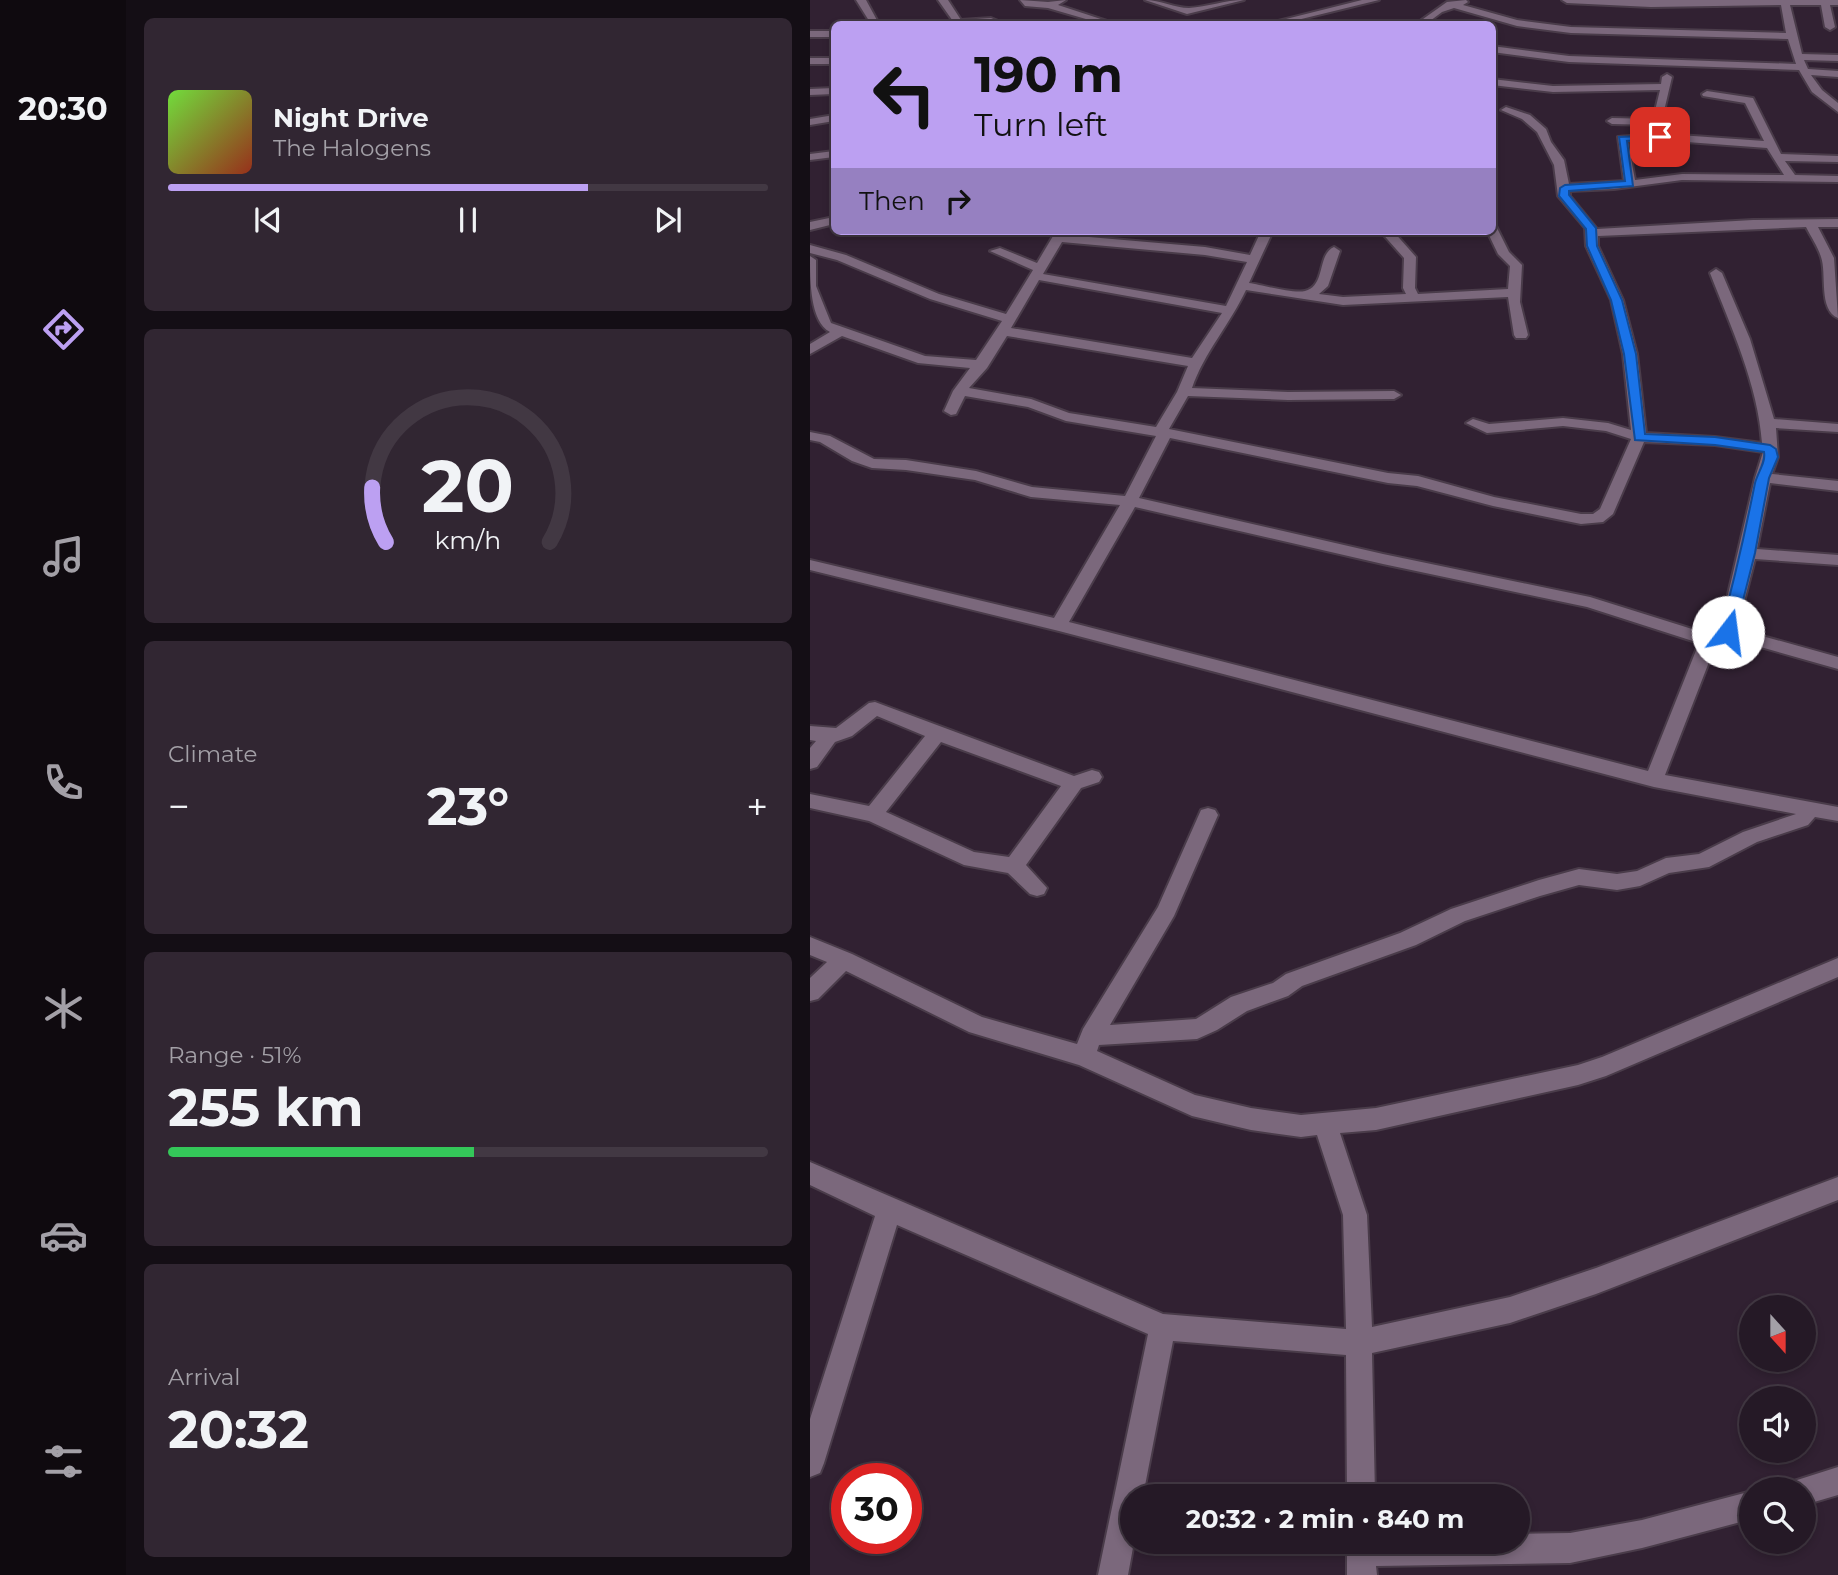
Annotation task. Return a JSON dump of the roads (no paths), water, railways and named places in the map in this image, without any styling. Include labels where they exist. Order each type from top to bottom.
[{"type":"street","points":[[861,0],[873,21]]},
{"type":"street","points":[[943,0],[957,21]]},
{"type":"street","points":[[1025,0],[1033,6],[1049,5],[1062,0]]},
{"type":"street","points":[[1150,0],[1166,2],[1187,11],[1239,0]]},
{"type":"street","points":[[1284,21],[1374,0]]},
{"type":"street","points":[[1425,21],[1450,4],[1471,0]]},
{"type":"street","points":[[1561,0],[1569,4],[1600,1],[1838,2]]},
{"type":"street","points":[[1785,1],[1792,36],[1802,65],[1816,91],[1838,108]]},
{"type":"street","points":[[1823,1],[1828,9],[1830,27]]},
{"type":"street","points":[[1450,4],[1525,24],[1558,29],[1660,35],[1716,32],[1792,36]]},
{"type":"street","points":[[1049,5],[1095,21]]},
{"type":"street","points":[[1293,19],[1297,21]]},
{"type":"street","points":[[1558,29],[1565,19]]},
{"type":"street","points":[[810,34],[831,34]]},
{"type":"street","points":[[1496,50],[1557,58],[1668,62],[1802,65],[1838,58]]},
{"type":"street","points":[[810,61],[831,61]]},
{"type":"street","points":[[1660,137],[1658,105],[1666,86],[1668,62]]},
{"type":"street","points":[[1802,65],[1838,74]]},
{"type":"street","points":[[1496,83],[1524,91],[1666,86]]},
{"type":"street","points":[[810,92],[831,91]]},
{"type":"street","points":[[1707,94],[1748,99],[1777,157],[1792,179]]},
{"type":"street","points":[[960,391],[1031,403],[1066,417],[1319,461],[1388,478],[1418,481],[1494,501],[1590,520],[1597,519],[1607,511],[1626,463],[1640,437],[1630,354],[1617,300],[1592,246],[1592,233],[1564,196],[1561,165],[1543,139],[1543,131],[1520,114],[1499,108]]},
{"type":"street","points":[[810,122],[831,118]]},
{"type":"street","points":[[1612,121],[1657,122]]},
{"type":"street","points":[[1630,184],[1622,139],[1660,137],[1772,145]]},
{"type":"street","points":[[810,157],[831,154]]},
{"type":"street","points":[[1777,157],[1838,159]]},
{"type":"street","points":[[1565,188],[1630,184],[1682,177],[1838,179]]},
{"type":"street","points":[[810,226],[831,222]]},
{"type":"street","points":[[1592,233],[1753,224],[1838,223]]},
{"type":"street","points":[[1811,224],[1828,258],[1831,295],[1838,314]]},
{"type":"street","points":[[951,411],[960,391],[982,365],[1059,235]]},
{"type":"street","points":[[1069,235],[1253,258]]},
{"type":"street","points":[[1160,432],[1229,311],[1265,235]]},
{"type":"street","points":[[1390,235],[1410,257],[1409,288],[1414,298]]},
{"type":"street","points":[[1495,235],[1504,254],[1516,265],[1514,293],[1521,335]]},
{"type":"street","points":[[810,249],[838,255],[891,280],[1006,325],[1197,363]]},
{"type":"street","points":[[996,251],[1038,273],[1229,311]]},
{"type":"street","points":[[1304,297],[1322,286],[1334,251]]},
{"type":"street","points":[[810,260],[810,282],[821,312],[821,321],[826,326],[923,360],[982,365]]},
{"type":"street","points":[[1716,273],[1743,339],[1768,423],[1771,457],[1763,478],[1728,632]]},
{"type":"street","points":[[1242,286],[1343,301],[1514,293]]},
{"type":"street","points":[[810,350],[841,331]]},
{"type":"street","points":[[1184,392],[1314,397],[1394,396]]},
{"type":"street","points":[[1473,423],[1487,429],[1563,422],[1608,427],[1640,437],[1715,441],[1770,449]]},
{"type":"street","points":[[1768,423],[1838,428]]},
{"type":"street","points":[[1059,625],[1130,501],[1164,435],[1160,432]]},
{"type":"street","points":[[810,436],[825,439],[857,458],[872,463],[906,465],[976,476],[1031,492],[1130,501],[1590,603],[1710,640],[1728,632],[1838,663]]},
{"type":"street","points":[[1763,478],[1806,485],[1838,486]]},
{"type":"street","points":[[1748,553],[1838,560]]},
{"type":"street","points":[[810,568],[1059,625],[1654,780],[1838,814]]},
{"type":"street","points":[[810,568],[849,580]]},
{"type":"street","points":[[1654,780],[1710,640]]},
{"type":"street","points":[[810,762],[819,735],[845,734],[875,708],[937,734],[1083,780],[1014,866]]},
{"type":"street","points":[[873,814],[937,734]]},
{"type":"street","points":[[810,801],[873,814],[971,859],[1014,866],[1037,888]]},
{"type":"street","points":[[1088,1046],[1210,1025],[1239,1004],[1281,992],[1294,980],[1408,939],[1458,915],[1579,877],[1617,882],[1648,875],[1666,866],[1702,861],[1750,837],[1801,820],[1810,808]]},
{"type":"street","points":[[1088,1046],[1167,910],[1208,815]]},
{"type":"street","points":[[810,946],[977,1025],[1088,1046],[1192,1105],[1224,1114],[1286,1124],[1325,1125],[1376,1119],[1597,1069],[1838,967]]},
{"type":"street","points":[[810,992],[844,960]]},
{"type":"street","points":[[1325,1125],[1355,1215],[1361,1484]]},
{"type":"street","points":[[810,1172],[889,1210],[1164,1327],[1358,1343],[1510,1310],[1596,1281],[1838,1188]]},
{"type":"street","points":[[811,1456],[889,1210]]},
{"type":"street","points":[[1113,1575],[1164,1327]]},
{"type":"street","points":[[1816,1487],[1838,1481]]},
{"type":"street","points":[[1362,1556],[1570,1548],[1642,1534],[1739,1508]]}]
